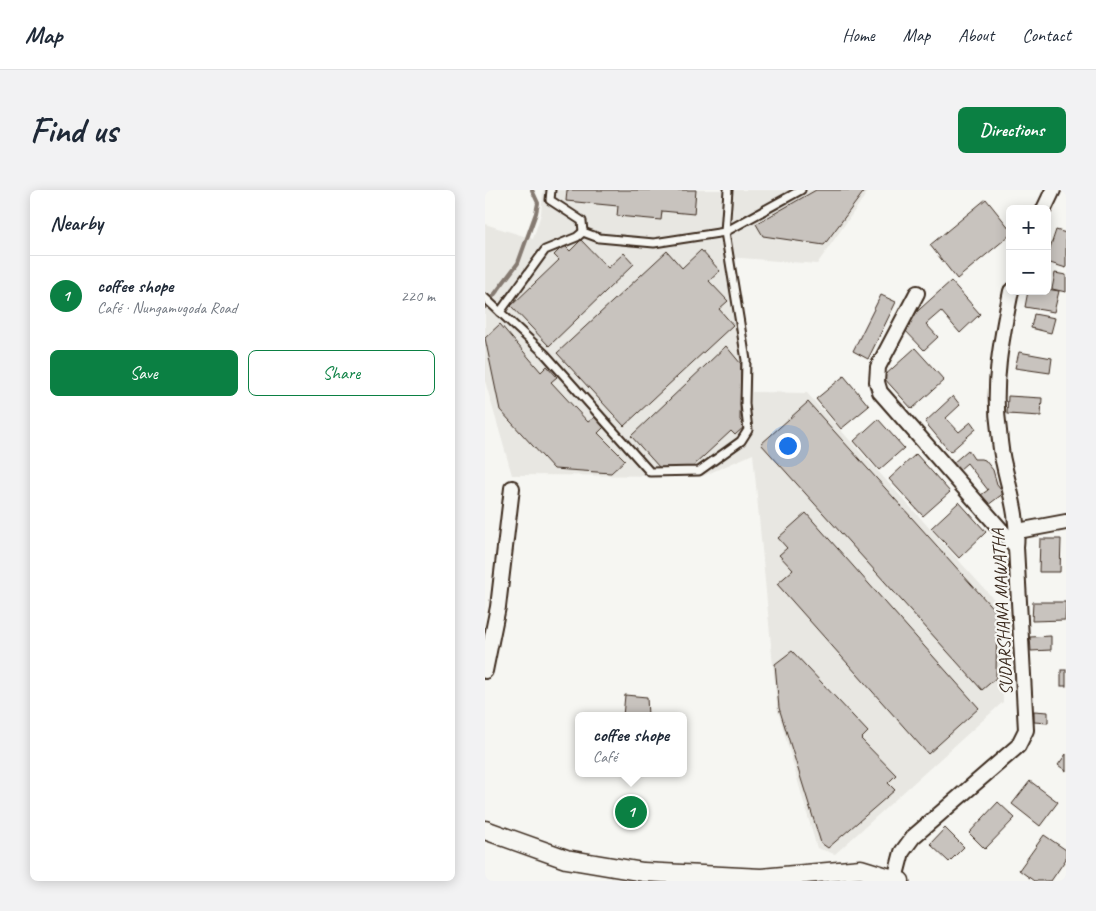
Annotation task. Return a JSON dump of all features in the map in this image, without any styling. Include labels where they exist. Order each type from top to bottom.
[{"type":"street","points":[[1046,205],[1053,190]]},
{"type":"street","points":[[917,292],[878,367],[877,382],[881,392],[1016,547]]},
{"type":"street","name":"SUDARSHANA MAWATHA","points":[[898,880],[902,852],[913,838],[1017,746],[1026,730],[1016,547],[1017,515],[1003,462],[998,428],[997,388],[1002,335],[1010,295]]},
{"type":"street","points":[[485,671],[498,607],[512,488]]},
{"type":"street","points":[[1018,531],[1066,522]]},
{"type":"street","points":[[485,830],[566,859],[643,872],[761,878],[861,869],[898,880]]},
{"type":"lane","points":[[551,190],[550,200],[582,221],[583,232]]},
{"type":"lane","points":[[485,298],[545,354],[650,472],[699,471],[741,441],[748,430],[745,404],[746,360],[725,232],[728,190]]},
{"type":"lane","points":[[583,232],[599,238],[654,243],[725,232],[801,190]]},
{"type":"lane","points":[[501,312],[545,250],[577,237],[583,232]]},
{"type":"shaded area","points":[[543,190],[869,190],[817,264],[728,257],[752,360],[752,392],[807,393],[1000,606],[1003,702],[835,854],[817,848],[777,708],[753,454],[703,476],[512,475],[485,381],[485,224],[533,239],[541,214]]},
{"type":"building","points":[[567,190],[696,190],[694,214],[662,211],[661,220],[617,216],[618,206],[566,201]]},
{"type":"building","points":[[816,190],[865,190],[824,245],[763,236],[756,224]]},
{"type":"building","points":[[986,199],[1006,224],[1006,238],[957,279],[930,245]]},
{"type":"building","points":[[1056,230],[1066,233],[1066,268],[1051,263],[1051,245]]},
{"type":"building","points":[[581,240],[608,268],[624,253],[634,264],[549,346],[511,306],[559,260],[554,255],[564,245],[570,251]]},
{"type":"building","points":[[701,250],[720,271],[709,281],[728,301],[719,309],[733,325],[624,426],[557,353],[667,251],[682,268]]},
{"type":"building","points":[[1055,273],[1066,275],[1066,292],[1052,289]]},
{"type":"building","points":[[951,281],[980,314],[960,333],[941,311],[926,324],[938,337],[924,350],[901,326]]},
{"type":"building","points":[[1051,290],[1059,291],[1054,312],[1025,307],[1027,295],[1051,295]]},
{"type":"building","points":[[881,295],[896,302],[868,359],[853,351]]},
{"type":"building","points":[[1034,314],[1055,318],[1051,333],[1031,328]]},
{"type":"building","points":[[500,324],[541,372],[547,366],[557,377],[551,382],[588,422],[595,417],[604,427],[598,433],[625,460],[611,473],[554,469],[500,410],[485,338]]},
{"type":"building","points":[[726,346],[741,364],[740,420],[745,426],[735,435],[731,431],[691,468],[660,468],[631,436]]},
{"type":"building","points":[[915,348],[944,380],[912,409],[883,377]]},
{"type":"building","points":[[1019,352],[1052,358],[1050,373],[1015,368]]},
{"type":"building","points":[[844,376],[869,406],[841,429],[816,399]]},
{"type":"building","points":[[953,396],[960,405],[946,418],[959,432],[971,422],[976,429],[950,452],[925,422]]},
{"type":"building","points":[[1008,396],[1042,398],[1041,416],[1007,414]]},
{"type":"building","points":[[808,402],[997,613],[996,678],[982,690],[761,444]]},
{"type":"building","points":[[878,419],[904,448],[879,470],[854,441]]},
{"type":"building","points":[[968,450],[974,459],[985,460],[993,470],[997,484],[1004,493],[988,505],[981,495],[988,490],[967,463],[959,470],[953,463]]},
{"type":"building","points":[[916,454],[950,492],[923,516],[889,479]]},
{"type":"building","points":[[959,502],[986,532],[959,558],[931,528]]},
{"type":"building","points":[[806,513],[979,708],[928,754],[777,584],[793,570],[779,555],[787,548],[778,538]]},
{"type":"building","points":[[1040,539],[1061,539],[1060,572],[1039,572]]},
{"type":"building","points":[[1033,602],[1066,602],[1065,620],[1032,621]]},
{"type":"building","points":[[1051,636],[1051,650],[1031,651],[1030,637]]},
{"type":"building","points":[[792,651],[868,732],[861,739],[896,775],[888,783],[895,790],[828,848],[821,843],[779,708],[775,664]]},
{"type":"building","points":[[1061,670],[1066,670],[1066,686],[1061,686]]},
{"type":"building","points":[[625,695],[647,697],[648,712],[623,712]]},
{"type":"building","points":[[1034,711],[1048,712],[1048,723],[1034,722]]},
{"type":"building","points":[[1066,754],[1066,771],[1058,765]]},
{"type":"building","points":[[1030,781],[1058,802],[1040,826],[1012,804]]},
{"type":"building","points":[[998,802],[1015,818],[985,849],[969,833]]},
{"type":"building","points":[[945,828],[964,847],[949,862],[930,844]]},
{"type":"building","points":[[1044,835],[1066,850],[1066,859],[1051,881],[1034,881],[1019,870]]},
{"type":"waterway","points":[[485,307],[518,263],[538,203],[532,190]]},
{"type":"place","name":"coffee shope","points":[[631,812]]}]
